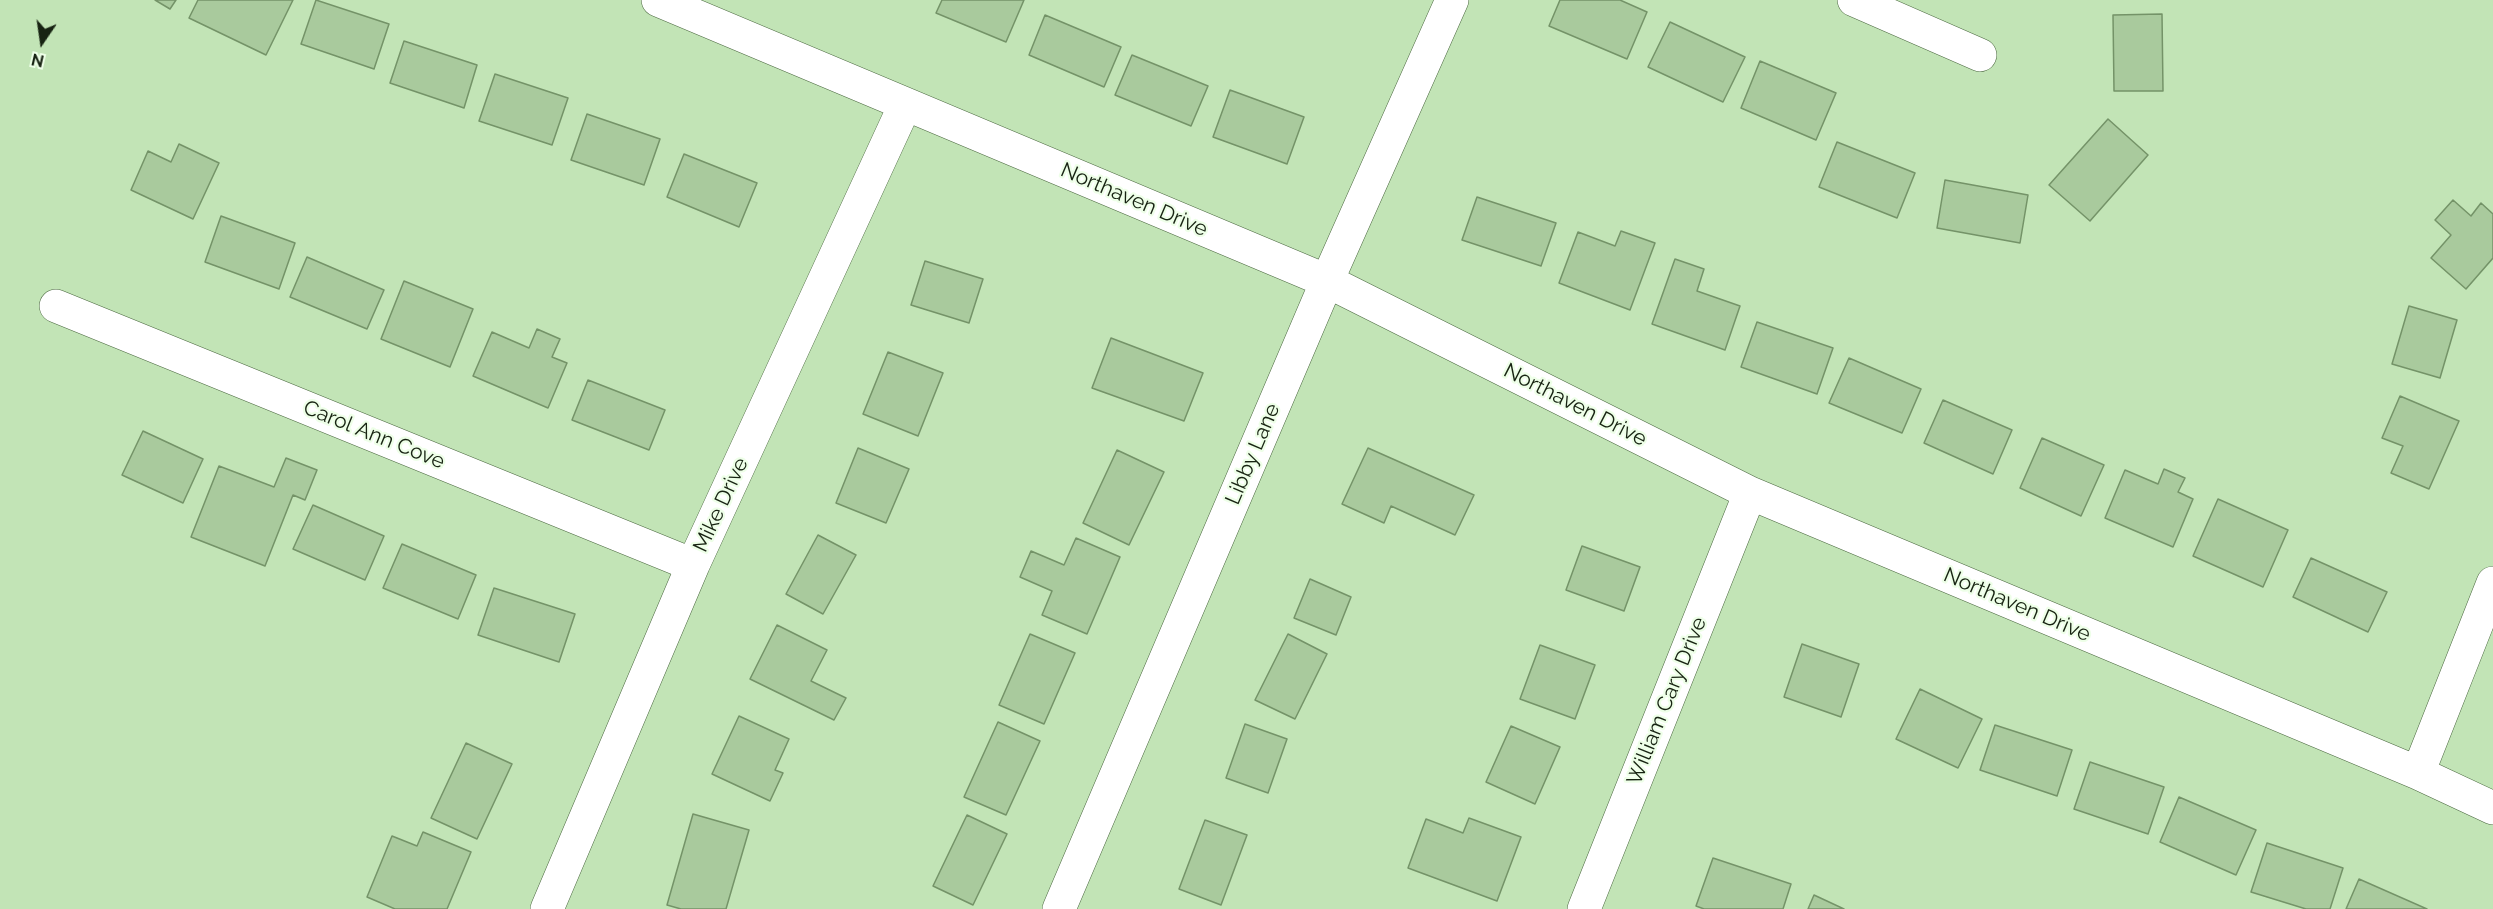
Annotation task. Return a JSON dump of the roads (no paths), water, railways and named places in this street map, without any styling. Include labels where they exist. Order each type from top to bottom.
[{"type":"street","name":"Northaven Drive","points":[[658,0],[1328,280],[1750,493],[2418,773],[2493,807]]},
{"type":"street","name":"Libby Lane","points":[[1059,909],[1328,280],[1452,0]]},
{"type":"street","points":[[1854,0],[1980,55]]},
{"type":"street","name":"Mike Drive","points":[[547,909],[693,565],[905,105]]},
{"type":"street","name":"Carol Ann Cove","points":[[56,306],[693,565]]},
{"type":"street","name":"William Cary Drive","points":[[1584,909],[1750,493]]},
{"type":"street","points":[[2418,773],[2493,583]]}]
